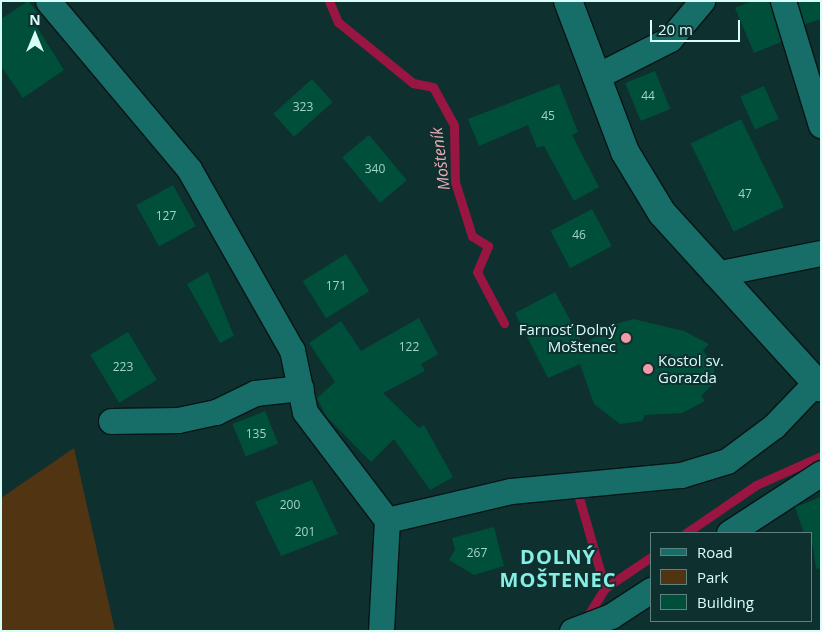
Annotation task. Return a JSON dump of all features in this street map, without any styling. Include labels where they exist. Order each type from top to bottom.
[{"type":"street","points":[[48,1],[189,169],[292,350],[306,412],[387,520],[381,631]]},
{"type":"street","points":[[387,520],[512,491],[682,475],[727,461],[774,426],[818,385],[715,274],[662,213],[640,180],[595,77],[568,1]]},
{"type":"street","points":[[595,77],[670,39],[702,1]]},
{"type":"street","points":[[783,1],[821,125]]},
{"type":"street","points":[[715,274],[821,253]]},
{"type":"street","points":[[111,421],[178,420],[216,412],[255,393],[301,388]]},
{"type":"street","points":[[731,532],[821,473]]},
{"type":"street","points":[[572,631],[611,616],[650,591]]},
{"type":"green space","points":[[74,448],[115,631],[1,631],[1,498]]},
{"type":"building","points":[[28,1],[42,18],[35,24],[64,70],[23,98],[1,66],[1,19]]},
{"type":"building","points":[[752,1],[769,1],[781,42],[754,53],[735,8]]},
{"type":"building","points":[[798,1],[821,1],[821,19],[805,24]]},
{"type":"building","points":[[655,71],[670,109],[641,121],[625,83]]},
{"type":"building","points":[[312,79],[333,102],[294,137],[273,114]]},
{"type":"building","points":[[559,84],[578,132],[572,135],[599,187],[574,201],[544,146],[537,148],[528,125],[479,146],[468,119]]},
{"type":"building","points":[[764,86],[779,119],[755,129],[740,97]]},
{"type":"building","points":[[741,119],[784,207],[734,232],[691,144]]},
{"type":"building","points":[[369,135],[407,180],[380,203],[342,157]]},
{"type":"building","points":[[173,185],[196,226],[159,246],[136,205]]},
{"type":"building","points":[[592,209],[612,246],[570,268],[551,231]]},
{"type":"building","points":[[346,254],[369,291],[326,318],[303,281]]},
{"type":"building","points":[[208,272],[234,336],[220,343],[187,284]]},
{"type":"building","name":"Kostol sv. Gorazda","points":[[555,292],[584,346],[606,327],[633,319],[684,331],[709,344],[703,351],[714,365],[714,383],[701,396],[705,401],[682,413],[645,415],[642,421],[620,424],[594,404],[580,364],[548,378],[515,313]]},
{"type":"building","points":[[419,318],[438,354],[421,364],[425,371],[383,393],[419,428],[424,425],[453,477],[430,490],[394,439],[371,462],[326,416],[317,398],[335,382],[309,343],[341,321],[361,351]]},
{"type":"building","points":[[128,332],[157,380],[119,403],[90,355]]},
{"type":"building","points":[[265,411],[278,443],[246,457],[233,424]]},
{"type":"building","points":[[312,480],[338,534],[281,556],[255,502]]},
{"type":"building","points":[[821,497],[821,568],[816,569],[812,532],[804,532],[795,507]]},
{"type":"building","points":[[494,527],[504,566],[474,575],[449,560],[455,550],[452,538]]},
{"type":"waterway","name":"Mošteník","points":[[329,1],[338,22],[413,83],[433,87],[454,125],[455,182],[472,236],[488,246],[477,272],[504,323]]},
{"type":"waterway","points":[[687,532],[756,485],[821,456]]},
{"type":"waterway","name":"Mošteník","points":[[578,494],[605,588],[585,620]]},
{"type":"waterway","points":[[605,588],[650,558]]},
{"type":"place","name":"Farnosť Dolný Moštenec","points":[[626,338]]},
{"type":"place","name":"Kostol sv. Gorazda","points":[[648,369]]},
{"type":"district","name":"DOLNÝ MOŠTENEC","points":[[558,568]]}]
